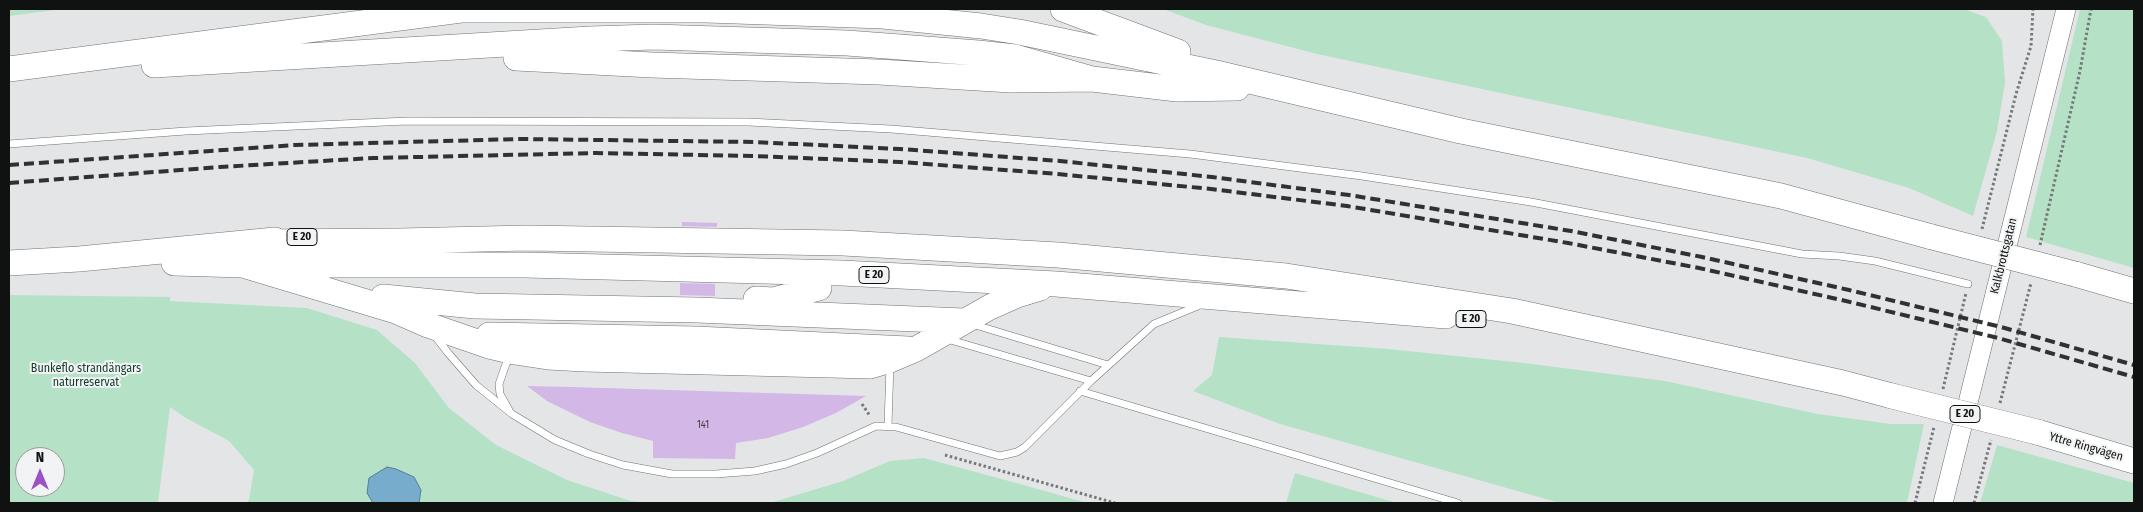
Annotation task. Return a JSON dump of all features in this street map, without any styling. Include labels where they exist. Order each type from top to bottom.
[{"type":"highway","points":[[398,18],[424,9]]},
{"type":"highway","points":[[954,9],[1020,20],[1096,48]]},
{"type":"highway","points":[[1045,9],[1070,12],[1194,58],[1287,89]]},
{"type":"highway","points":[[9,69],[461,10],[706,10],[848,15],[981,26],[1096,48],[1287,89],[1460,131],[1781,196],[2134,291]]},
{"type":"highway","points":[[404,51],[590,27],[653,24],[847,29],[1017,44],[1096,48]]},
{"type":"highway","points":[[9,74],[404,51],[706,52],[846,56],[976,65],[1177,89],[1287,89]]},
{"type":"highway","name":"E 20","points":[[9,262],[79,259],[364,230],[525,224],[699,225],[843,229],[1058,255],[1286,276],[1512,311],[1718,356]]},
{"type":"highway","name":"E 20","points":[[79,259],[243,266],[432,278],[1017,295]]},
{"type":"highway","name":"E 20","points":[[243,266],[525,266],[698,269],[1056,284],[1447,316],[1718,356]]},
{"type":"highway","name":"E 20","points":[[243,266],[330,290],[396,311],[428,325],[515,352],[548,357],[841,366],[870,366],[890,360],[916,350],[964,321],[1017,295],[1056,284]]},
{"type":"highway","name":"E 20","points":[[243,266],[400,288],[780,306],[964,321]]},
{"type":"highway","name":"E 20","points":[[330,290],[475,306],[780,306],[819,288]]},
{"type":"highway","name":"E 20","points":[[396,311],[477,320],[696,324],[939,336]]},
{"type":"highway","name":"E 20","points":[[461,335],[696,339],[916,350]]},
{"type":"highway","name":"Yttre Ringvägen","points":[[1718,356],[2037,432],[2134,461]]},
{"type":"street","name":"Kalkbrottsgatan","points":[[1943,503],[2066,9]]},
{"type":"lane","points":[[342,26],[365,13]]},
{"type":"lane","points":[[9,144],[186,131],[407,121],[748,122],[891,129],[1190,154],[1362,176],[1531,202],[1802,254],[1839,256],[1875,261],[1968,284]]},
{"type":"lane","points":[[428,325],[471,380],[512,414],[555,440],[589,454],[623,464],[672,474],[716,474],[755,471],[786,464],[817,453],[876,426],[888,426],[1000,456],[1009,455],[1025,447],[1090,381],[1154,324],[1170,316],[1222,297]]},
{"type":"lane","points":[[964,321],[1108,365]]},
{"type":"lane","points":[[939,336],[1090,381]]},
{"type":"lane","points":[[512,414],[500,394],[499,384],[506,364],[515,352]]},
{"type":"lane","points":[[888,426],[890,360]]},
{"type":"lane","points":[[1080,391],[1457,503]]},
{"type":"green space","points":[[9,9],[63,9],[9,16]]},
{"type":"green space","points":[[1163,9],[1963,9],[1986,17],[2002,41],[2005,83],[1997,131],[1973,216],[1909,188],[1807,158],[1317,54],[1206,25]]},
{"type":"green space","points":[[2080,9],[2134,9],[2134,268],[2026,237]]},
{"type":"green space","name":"Bunkeflo strandängars naturreservat","points":[[9,295],[170,297],[170,301],[307,308],[377,330],[415,363],[449,408],[496,445],[567,480],[631,501],[652,503],[419,503],[421,490],[367,493],[373,503],[246,503],[249,500],[254,470],[229,441],[186,418],[170,407],[158,503],[9,503]]},
{"type":"green space","points":[[1219,337],[1388,349],[1524,363],[1665,381],[1818,414],[1891,424],[1924,424],[1907,503],[1560,503],[1280,424],[1193,391],[1212,375]]},
{"type":"green space","points":[[1997,445],[2134,483],[2134,503],[1980,503]]},
{"type":"green space","points":[[924,458],[1087,503],[770,503],[843,481],[890,461]]},
{"type":"green space","points":[[1295,473],[1397,503],[1286,503]]},
{"type":"water","points":[[387,467],[414,477],[421,490],[419,503],[373,503],[367,493],[369,478]]},
{"type":"building","points":[[682,222],[717,223],[717,227],[682,226]]},
{"type":"building","points":[[680,283],[715,284],[715,296],[680,295]]},
{"type":"building","points":[[527,386],[866,396],[836,413],[803,427],[768,438],[736,443],[735,459],[653,458],[653,441],[590,422],[547,401]]},
{"type":"railway","points":[[9,165],[295,145],[521,139],[754,142],[900,149],[1060,161],[1212,177],[1349,195],[1571,231],[1702,257],[1849,290],[2001,327],[2134,365]]},
{"type":"railway","points":[[9,183],[220,167],[373,158],[596,153],[754,156],[900,162],[1058,174],[1211,189],[1347,206],[1568,243],[1699,268],[1846,301],[1998,338],[2134,377]]}]
